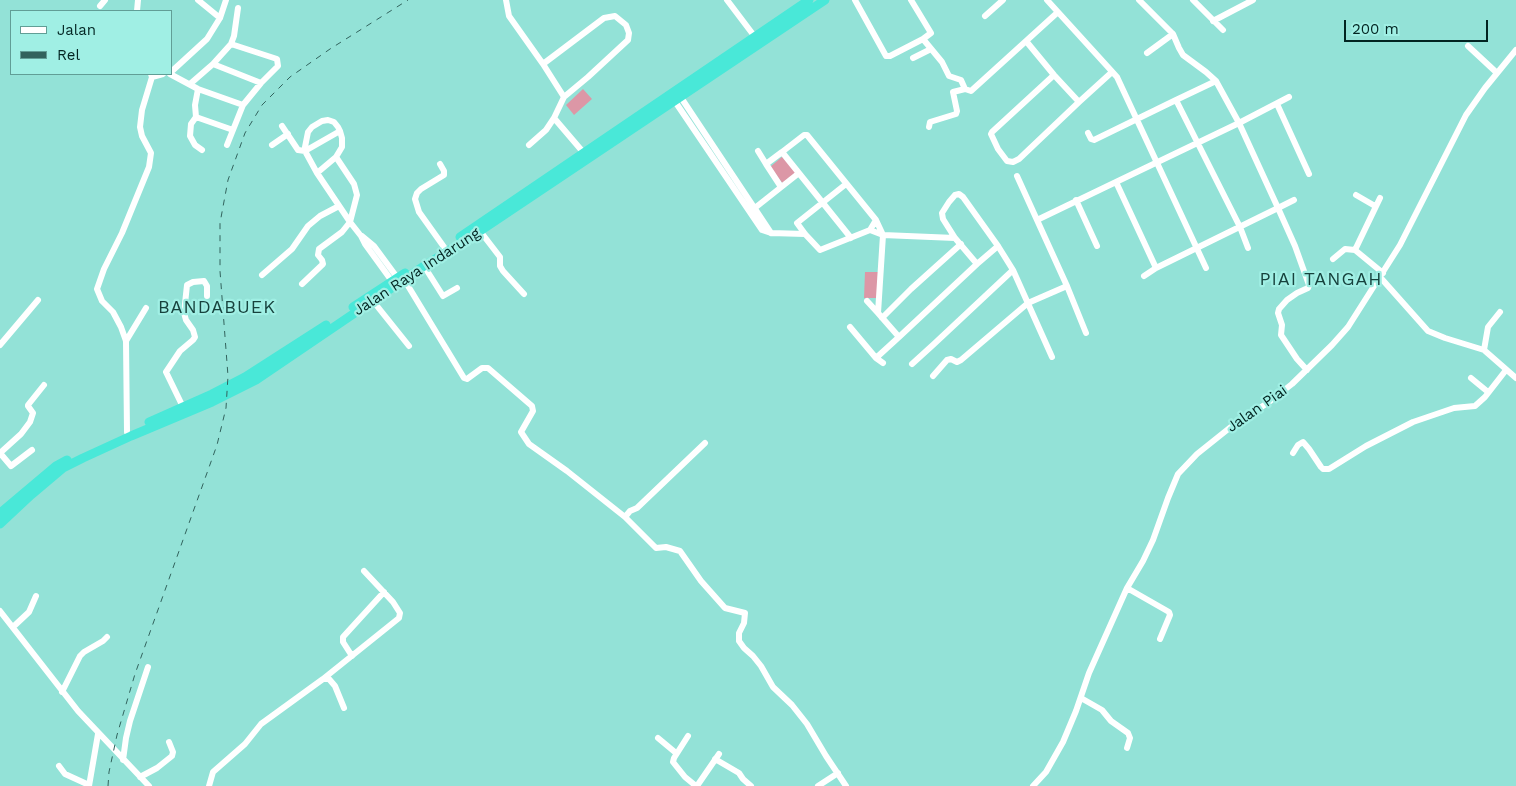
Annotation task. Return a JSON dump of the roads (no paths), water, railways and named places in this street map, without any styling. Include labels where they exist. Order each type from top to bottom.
[{"type":"highway","name":"Jalan Raya Indarung","points":[[0,513],[56,466],[127,432],[237,386],[261,369],[373,301],[398,280],[424,266],[474,232],[579,157],[809,0]]},
{"type":"highway","name":"Jalan Raya Indarung","points":[[579,157],[677,98],[826,0]]},
{"type":"highway","name":"Jalan Raya Indarung","points":[[315,336],[444,247],[474,232]]},
{"type":"highway","name":"Jalan Raya Indarung","points":[[0,524],[31,494],[63,468],[189,407]]},
{"type":"street","points":[[100,6],[105,0]]},
{"type":"street","points":[[198,0],[220,18]]},
{"type":"street","points":[[172,71],[207,39],[220,18],[226,0]]},
{"type":"street","points":[[506,0],[507,13],[564,97]]},
{"type":"street","points":[[727,0],[755,37]]},
{"type":"street","points":[[855,0],[887,56],[923,39],[931,33],[911,0]]},
{"type":"street","points":[[985,16],[1003,0]]},
{"type":"street","points":[[1047,0],[1117,77],[1206,268]]},
{"type":"street","points":[[1139,0],[1173,34],[1183,54],[1216,81],[1239,123],[1278,208],[1295,246],[1309,285],[1287,300],[1279,309],[1278,313],[1282,325],[1281,334],[1297,359],[1307,370]]},
{"type":"street","points":[[1193,0],[1223,30]]},
{"type":"street","points":[[1213,20],[1253,0]]},
{"type":"street","points":[[190,84],[231,44],[238,8]]},
{"type":"street","points":[[929,127],[930,122],[956,114],[953,92],[965,89],[971,91],[1058,12]]},
{"type":"street","points":[[529,145],[546,130],[564,97],[628,40],[630,33],[626,25],[615,16],[604,18],[543,64]]},
{"type":"street","points":[[1147,53],[1173,34]]},
{"type":"street","points":[[923,39],[942,62],[949,76],[960,79],[965,89]]},
{"type":"street","points":[[1026,41],[1079,102]]},
{"type":"street","points":[[227,145],[243,105],[278,66],[277,59],[231,44]]},
{"type":"street","points":[[1468,46],[1497,73]]},
{"type":"street","points":[[913,58],[931,49]]},
{"type":"street","name":"Jalan Piai","points":[[1033,786],[1046,772],[1068,731],[1089,673],[1127,588],[1153,540],[1175,482],[1184,467],[1232,426],[1283,391],[1307,370],[1348,327],[1394,255],[1466,115],[1484,88],[1516,50]]},
{"type":"street","points":[[212,64],[261,83]]},
{"type":"street","points":[[1054,75],[992,132],[998,149],[1007,161],[1013,162],[1019,158],[1112,72]]},
{"type":"street","points":[[172,74],[198,89],[243,105]]},
{"type":"street","points":[[127,432],[126,340],[117,319],[102,300],[97,289],[104,268],[122,234],[149,167],[151,153],[142,136],[140,127],[142,110],[152,76]]},
{"type":"street","points":[[1088,133],[1091,139],[1094,140],[1216,81]]},
{"type":"street","points":[[198,89],[195,105],[196,117],[191,124],[190,136],[195,145],[202,150]]},
{"type":"street","points":[[1037,220],[1290,97]]},
{"type":"street","points":[[677,98],[752,210],[771,233],[805,234]]},
{"type":"street","points":[[1176,100],[1240,228],[1248,248]]},
{"type":"street","points":[[1277,104],[1309,174]]},
{"type":"street","points":[[196,117],[233,130]]},
{"type":"street","points":[[554,118],[579,157]]},
{"type":"street","points":[[317,173],[336,158],[342,147],[340,131],[334,122],[328,120],[318,122],[308,132],[305,151],[317,173],[365,244],[398,280],[464,378],[468,379],[482,368],[488,368],[532,406],[533,411],[522,429],[522,435],[529,444],[567,471],[625,517],[656,548],[672,548],[680,551],[701,581],[726,610],[744,614],[744,623],[739,632],[739,641],[761,666],[773,687],[792,705],[803,719],[846,786]]},
{"type":"street","points":[[282,126],[298,150],[305,151],[340,131]]},
{"type":"street","points":[[272,145],[288,134]]},
{"type":"street","points":[[766,164],[806,135],[876,220],[883,235],[880,315]]},
{"type":"street","points":[[758,151],[781,187]]},
{"type":"street","points":[[782,152],[851,238]]},
{"type":"street","points":[[302,284],[323,264],[318,256],[319,249],[342,232],[350,222],[356,200],[356,190],[336,158]]},
{"type":"street","points":[[440,164],[444,174],[415,196],[415,203],[419,212],[444,247]]},
{"type":"street","points":[[752,210],[799,173]]},
{"type":"street","points":[[1017,176],[1067,286],[1086,333]]},
{"type":"street","points":[[1116,182],[1156,268]]},
{"type":"street","points":[[784,233],[846,184]]},
{"type":"street","points":[[977,264],[955,238],[943,219],[942,213],[955,195],[959,194],[964,197],[998,246],[1028,302],[1052,357]]},
{"type":"street","points":[[1356,195],[1375,206]]},
{"type":"street","points":[[1355,250],[1380,198]]},
{"type":"street","points":[[1076,200],[1097,246]]},
{"type":"street","points":[[1144,276],[1197,247],[1240,228],[1294,200]]},
{"type":"street","points":[[262,275],[292,249],[308,226],[320,216],[339,206]]},
{"type":"street","points":[[797,223],[820,250],[870,230],[876,220]]},
{"type":"street","points":[[870,230],[883,235],[955,238]]},
{"type":"street","points":[[474,232],[500,257],[500,266],[503,271],[524,294]]},
{"type":"street","points":[[880,315],[960,244]]},
{"type":"street","points":[[876,358],[998,246]]},
{"type":"street","points":[[1333,259],[1346,249],[1355,250],[1382,275],[1428,331],[1484,350],[1516,378]]},
{"type":"street","points":[[424,266],[443,296],[457,288]]},
{"type":"street","points":[[912,364],[1012,270]]},
{"type":"street","points":[[189,407],[166,372],[180,351],[195,336],[184,313],[187,285],[193,282],[204,281],[207,286],[208,296]]},
{"type":"street","points":[[933,376],[947,360],[957,362],[961,360],[1028,302],[1067,286]]},
{"type":"street","points":[[1,339],[38,300]]},
{"type":"street","points":[[373,301],[409,346]]},
{"type":"street","points":[[867,301],[899,337]]},
{"type":"street","points":[[126,340],[146,308]]},
{"type":"street","points":[[1484,350],[1488,327],[1500,312]]},
{"type":"street","points":[[850,327],[876,358],[883,363]]},
{"type":"street","points":[[1293,452],[1300,443],[1304,443],[1321,467],[1329,468],[1406,425],[1458,408],[1475,406],[1506,370]]},
{"type":"street","points":[[1471,378],[1488,392]]},
{"type":"street","points":[[32,450],[11,466],[0,453],[21,434],[30,422],[32,413],[28,404],[44,385]]},
{"type":"street","points":[[625,517],[630,511],[637,508],[705,443]]},
{"type":"street","points":[[209,786],[213,772],[245,744],[261,724],[323,679],[399,618],[400,613],[396,607],[364,571]]},
{"type":"street","points":[[1127,588],[1169,612],[1170,615],[1160,639]]},
{"type":"street","points":[[352,656],[342,642],[343,636],[384,592]]},
{"type":"street","points":[[13,627],[29,612],[36,596]]},
{"type":"street","points":[[0,612],[62,692],[98,734],[149,786]]},
{"type":"street","points":[[62,692],[80,656],[107,638]]},
{"type":"street","points":[[121,758],[130,721],[148,667]]},
{"type":"street","points":[[323,679],[326,678],[332,682],[344,708]]},
{"type":"street","points":[[1081,698],[1102,710],[1111,721],[1128,733],[1130,738],[1127,748]]},
{"type":"street","points":[[59,766],[65,774],[89,785],[98,734]]},
{"type":"street","points":[[688,736],[673,760],[674,764],[688,780],[696,786],[717,756],[739,772],[743,779],[751,786]]},
{"type":"street","points":[[658,738],[676,753]]},
{"type":"street","points":[[140,777],[157,768],[172,756],[173,752],[168,742]]},
{"type":"street","points":[[818,786],[838,773]]},
{"type":"railway","points":[[108,786],[117,735],[135,674],[217,445],[226,408],[228,376],[220,271],[220,223],[228,180],[245,133],[262,105],[290,77],[330,49],[408,0]]},
{"type":"district","name":"PIAI TANGAH","points":[[1321,280]]},
{"type":"district","name":"BANDABUEK","points":[[217,308]]}]
